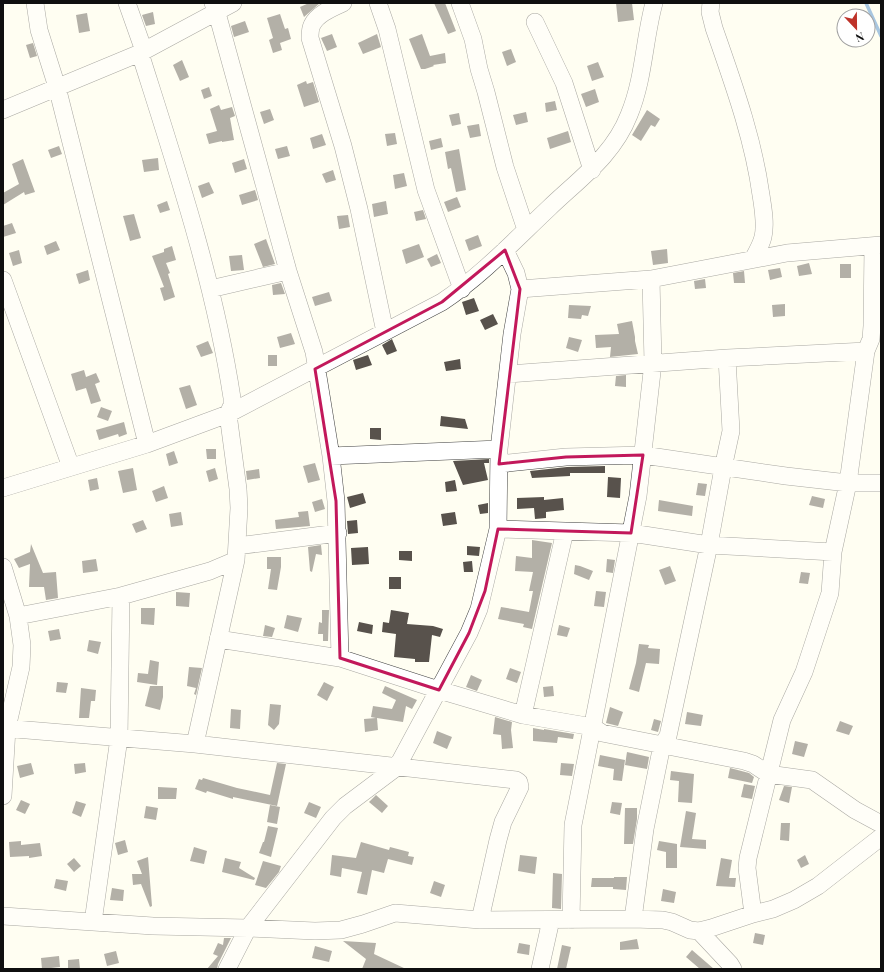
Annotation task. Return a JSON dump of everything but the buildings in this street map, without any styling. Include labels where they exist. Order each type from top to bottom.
[{"type":"street","points":[[35,3],[40,30],[57,87],[147,444]]},
{"type":"street","points":[[127,3],[187,201],[226,356],[232,398],[232,405],[228,414],[238,489],[239,508],[237,553],[195,744]]},
{"type":"street","points":[[3,110],[142,52],[215,8],[233,3]]},
{"type":"street","points":[[378,3],[388,29],[426,190],[462,289]]},
{"type":"street","points":[[460,3],[473,39],[479,70],[505,167],[526,230]]},
{"type":"street","points":[[3,488],[147,444],[228,414],[442,302],[462,289],[558,199],[592,170],[620,135],[629,117],[637,94],[654,3]]},
{"type":"street","points":[[711,3],[710,12],[714,28],[747,126],[759,179],[764,213],[763,236],[753,259]]},
{"type":"street","points":[[333,5],[317,18],[311,26],[310,38],[343,146],[359,209],[385,332]]},
{"type":"street","points":[[215,8],[288,271],[314,352],[315,369],[331,456],[336,502],[338,533],[340,658]]},
{"type":"street","points":[[535,22],[564,83],[592,170]]},
{"type":"street","points":[[520,288],[651,279],[788,253],[877,246],[871,339],[866,351],[848,483],[833,552],[830,593],[804,672],[782,720],[768,774],[747,868],[752,914]]},
{"type":"street","points":[[227,969],[248,928],[333,818],[345,806],[397,767],[469,633],[479,609],[498,529],[499,457],[512,334],[520,288],[516,273],[505,250]]},
{"type":"street","points":[[210,289],[288,271]]},
{"type":"street","points":[[571,920],[573,825],[638,496],[653,363],[651,279]]},
{"type":"street","points":[[3,280],[71,467]]},
{"type":"street","points":[[508,374],[727,358],[866,351]]},
{"type":"street","points":[[633,919],[645,830],[662,745],[668,736],[709,545],[731,431],[727,358]]},
{"type":"street","points":[[331,456],[566,457],[643,455],[723,468],[786,476],[848,483],[881,483]]},
{"type":"street","points":[[498,529],[631,533],[709,545],[833,552]]},
{"type":"street","points":[[523,715],[565,531]]},
{"type":"street","points":[[18,616],[121,596],[210,571],[237,553],[338,533]]},
{"type":"street","points":[[3,567],[18,616],[22,645],[21,666],[5,728],[3,796]]},
{"type":"street","points":[[93,922],[119,738],[121,596]]},
{"type":"street","points":[[218,639],[340,658],[523,715],[593,726],[602,733],[744,761],[753,764],[768,774],[812,780],[855,810],[881,824]]},
{"type":"street","points":[[5,728],[195,744],[516,780],[519,782],[520,787],[503,822],[480,920]]},
{"type":"street","points":[[3,916],[154,926],[315,931],[341,930],[394,913],[480,920],[633,919],[672,922],[690,930],[699,931],[773,909],[794,900],[808,892],[881,837]]},
{"type":"street","points":[[540,969],[551,920]]},
{"type":"street","points":[[699,931],[733,969]]},
{"type":"highlighted area","points":[[505,250],[520,289],[499,464],[566,457],[643,455],[631,533],[498,529],[485,591],[469,633],[439,690],[340,658],[336,501],[315,369],[442,302]]},
{"type":"waterway","points":[[866,3],[881,36]]}]
